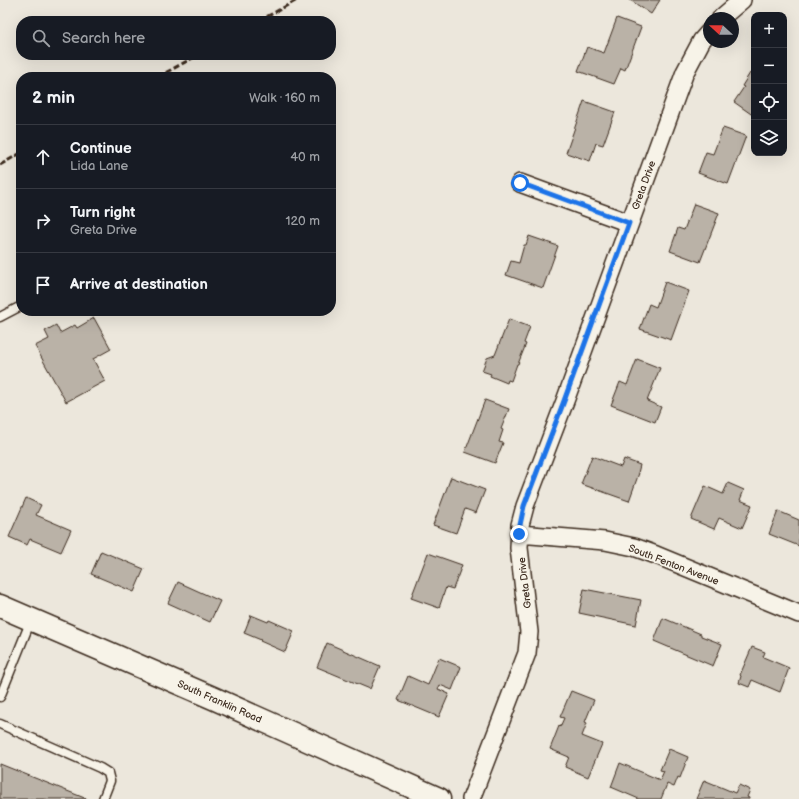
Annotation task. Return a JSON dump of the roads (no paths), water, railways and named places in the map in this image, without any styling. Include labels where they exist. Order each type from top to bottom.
[{"type":"main road","name":"South Franklin Road","points":[[0,606],[221,701],[439,799]]},
{"type":"street","points":[[728,12],[742,0]]},
{"type":"street","name":"Greta Drive","points":[[471,799],[527,653],[530,632],[519,548],[520,525],[524,506],[685,72],[703,40]]},
{"type":"street","points":[[520,183],[629,223]]},
{"type":"street","name":"South Fenton Avenue","points":[[519,534],[605,541],[634,547],[799,614]]},
{"type":"lane","points":[[0,317],[16,309]]},
{"type":"lane","points":[[0,697],[31,620]]},
{"type":"lane","points":[[0,724],[108,772],[110,781],[103,799]]},
{"type":"railway","points":[[268,16],[297,0]]},
{"type":"railway","points":[[167,72],[189,60]]},
{"type":"railway","points":[[0,165],[16,156]]}]
